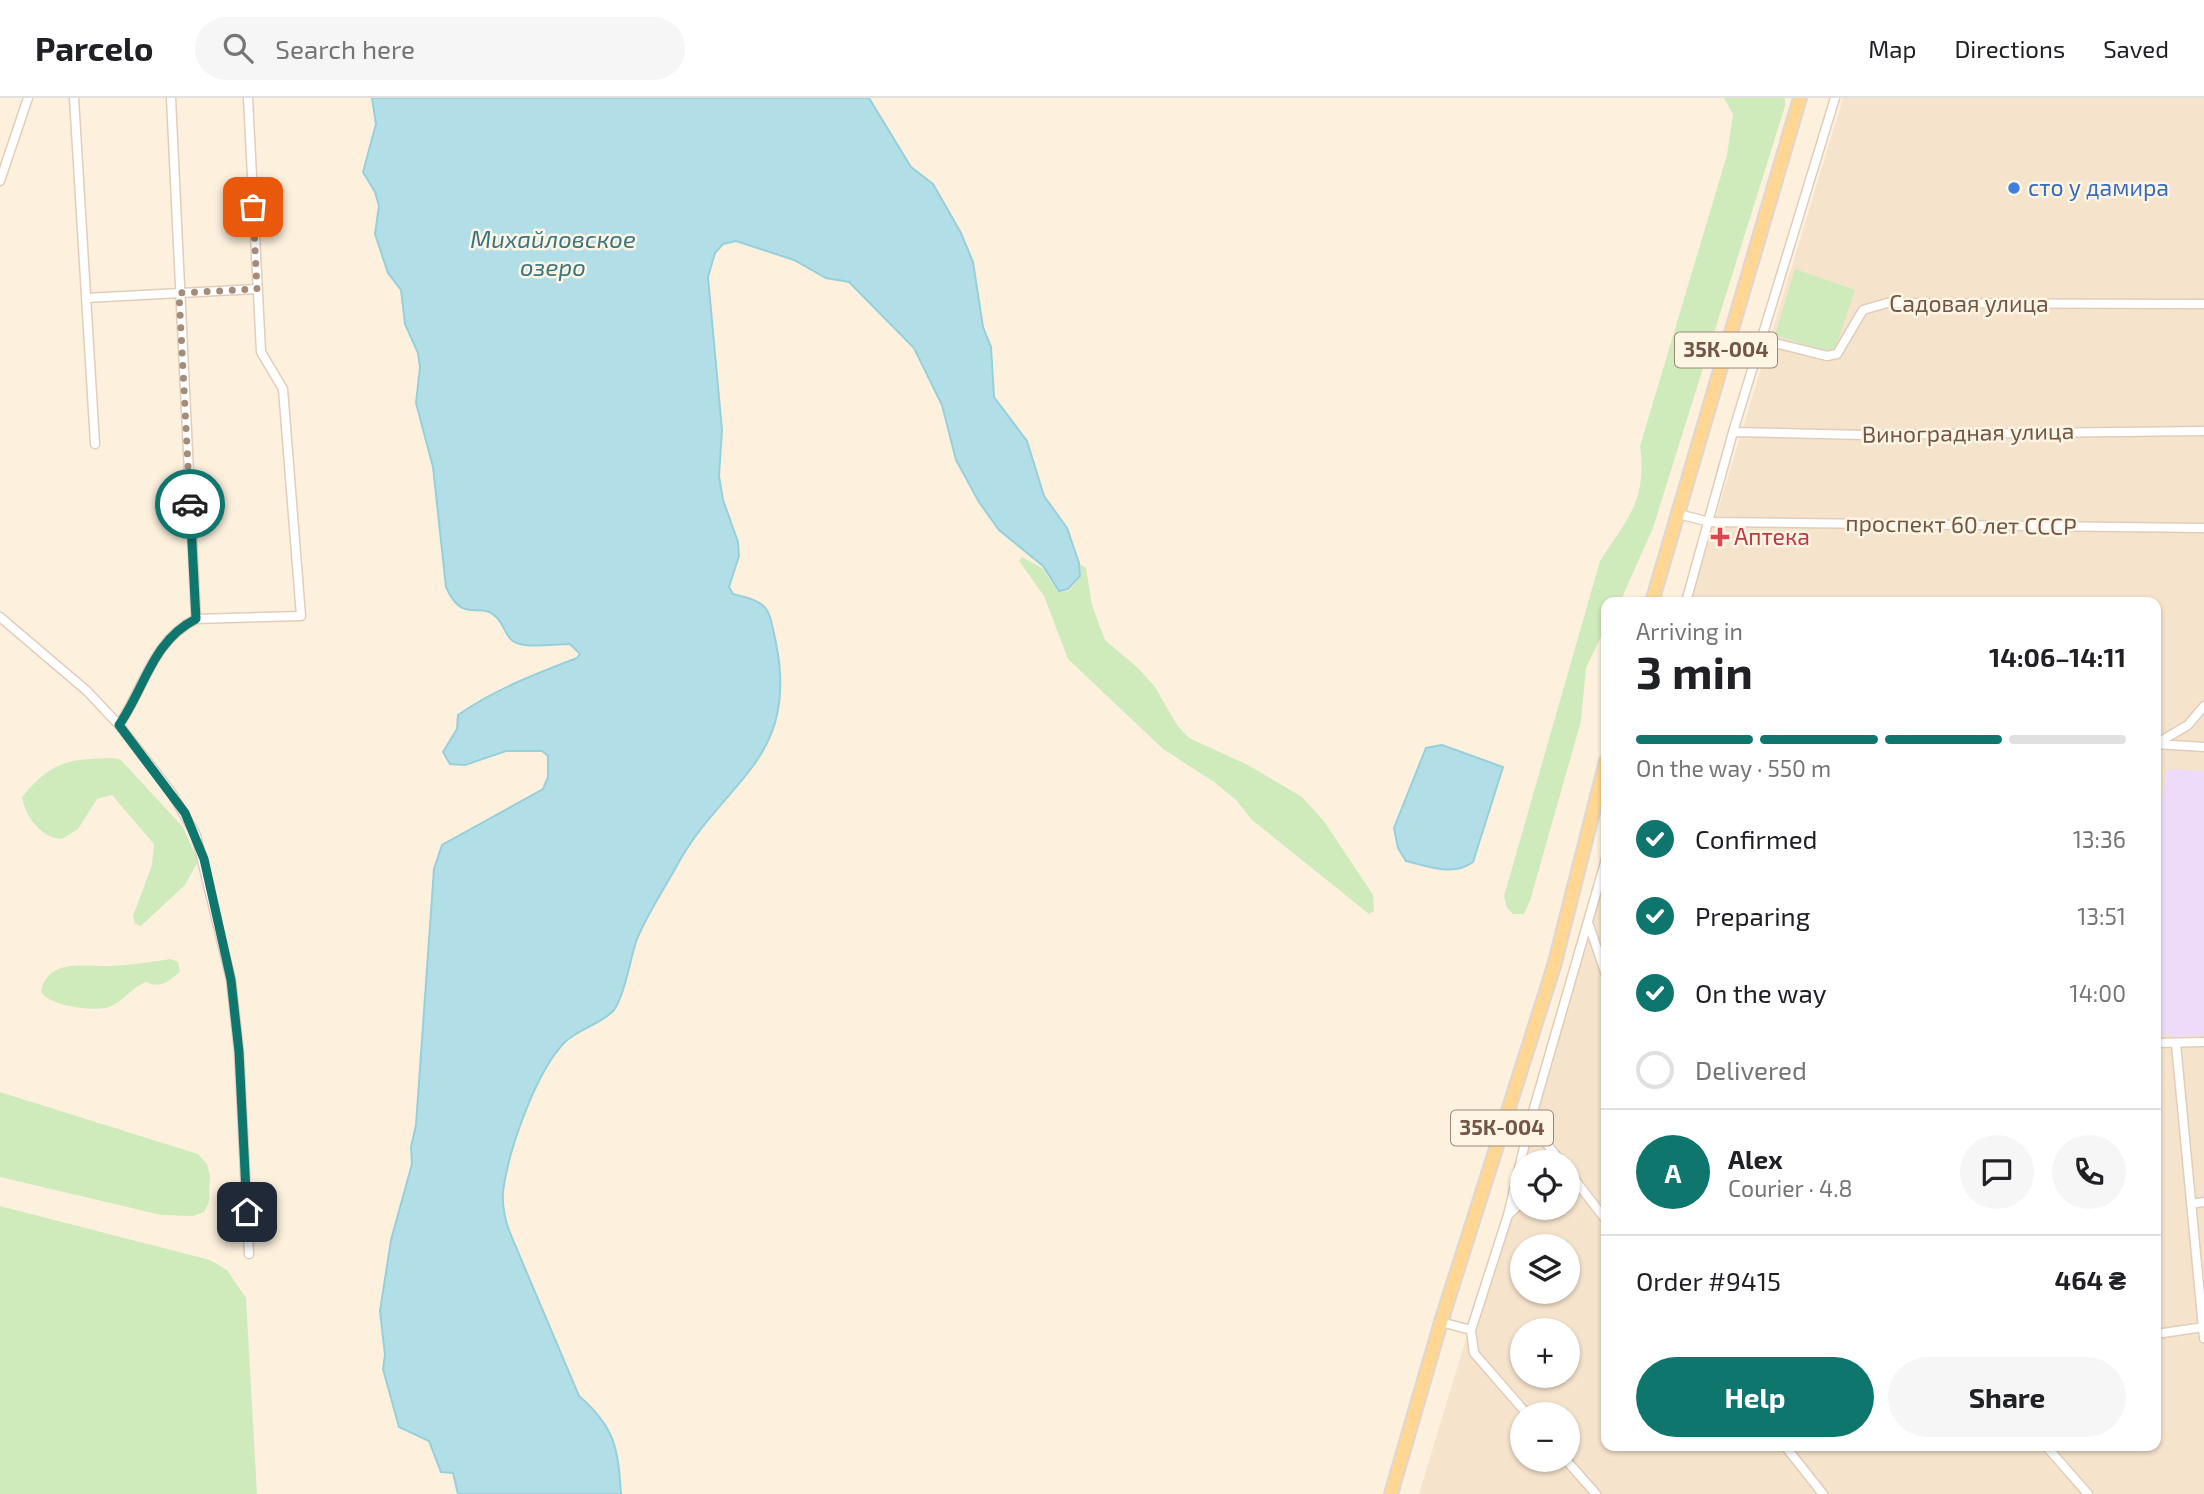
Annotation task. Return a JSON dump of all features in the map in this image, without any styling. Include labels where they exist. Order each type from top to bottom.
[{"type":"main road","name":"35К-004","points":[[1653,597],[1800,98]]},
{"type":"main road","name":"35К-004","points":[[1391,1494],[1441,1322],[1554,966],[1601,795]]},
{"type":"street","points":[[0,181],[28,98]]},
{"type":"street","points":[[74,98],[95,444]]},
{"type":"street","points":[[171,98],[196,619]]},
{"type":"street","points":[[119,725],[133,705],[145,673],[164,644],[196,619],[301,616],[283,389],[261,352],[248,98]]},
{"type":"street","points":[[1688,597],[1733,432],[1835,98]]},
{"type":"street","points":[[86,298],[257,289]]},
{"type":"street","name":"Садовая улица","points":[[1763,340],[1827,356],[1837,354],[1863,310],[1887,303],[2204,304]]},
{"type":"street","name":"Виноградная улица","points":[[1733,432],[1863,435],[2204,431]]},
{"type":"street","name":"проспект 60 лет СССР","points":[[1678,514],[1710,522],[2204,528]]},
{"type":"street","points":[[0,617],[87,691],[119,725],[185,813],[204,859],[233,1004],[249,1254]]},
{"type":"street","points":[[2161,741],[2188,725],[2204,706]]},
{"type":"street","points":[[2161,744],[2204,747]]},
{"type":"street","points":[[1517,1402],[1474,1353],[1471,1330],[1508,1215],[1530,1122],[1601,878]]},
{"type":"street","points":[[1589,925],[1601,960]]},
{"type":"street","points":[[2161,1042],[2204,1042]]},
{"type":"street","points":[[2176,1044],[2204,1338]]},
{"type":"street","points":[[1530,1122],[1552,1150]]},
{"type":"street","points":[[1580,1188],[1601,1214]]},
{"type":"street","points":[[2191,1204],[2204,1202]]},
{"type":"street","points":[[1441,1322],[1471,1330]]},
{"type":"street","points":[[2161,1333],[2203,1327]]},
{"type":"street","points":[[1789,1451],[1823,1494]]},
{"type":"street","points":[[2050,1451],[2088,1494]]},
{"type":"street","points":[[1577,1472],[1596,1494]]},
{"type":"shaded area","points":[[1843,98],[2204,98],[2204,1494],[1419,1494],[1510,1193],[1510,1220],[1580,1220],[1580,1150],[1523,1150],[1601,893],[1601,1451],[2161,1451],[2161,597],[1692,597]]},
{"type":"shaded area","points":[[2167,769],[2204,771],[2204,1035],[2178,1037],[2161,1034],[2161,808]]},
{"type":"green space","points":[[1724,98],[1785,98],[1785,106],[1653,528],[1622,597],[1601,597],[1601,636],[1586,668],[1581,721],[1530,901],[1524,914],[1513,914],[1507,908],[1504,896],[1600,561],[1627,520],[1638,495],[1641,481],[1640,446],[1727,155],[1733,114]]},
{"type":"green space","points":[[1795,269],[1855,290],[1835,350],[1824,351],[1775,335]]},
{"type":"green space","points":[[1022,557],[1042,568],[1058,592],[1069,591],[1081,576],[1080,564],[1086,568],[1092,605],[1105,640],[1138,668],[1155,687],[1177,725],[1189,738],[1248,765],[1302,797],[1323,820],[1373,895],[1374,911],[1369,914],[1252,820],[1236,800],[1214,782],[1163,749],[1068,659],[1044,596],[1019,561]]},
{"type":"green space","points":[[84,759],[121,760],[183,827],[198,861],[185,885],[141,926],[135,924],[133,916],[152,865],[154,844],[112,795],[97,799],[78,829],[62,839],[47,835],[35,825],[22,797],[43,776],[62,764]]},
{"type":"green space","points":[[171,959],[178,962],[180,972],[172,979],[160,985],[146,982],[109,1007],[72,1007],[53,1001],[41,992],[51,973],[69,966],[126,965]]},
{"type":"green space","points":[[0,1092],[198,1154],[207,1164],[210,1175],[209,1202],[204,1212],[193,1216],[161,1215],[0,1177]]},
{"type":"green space","points":[[0,1206],[210,1260],[227,1270],[246,1298],[257,1494],[0,1494]]},
{"type":"water","name":"Михайловское озеро","points":[[372,98],[869,98],[911,167],[933,184],[961,233],[973,262],[983,327],[991,347],[994,397],[1027,441],[1044,496],[1067,528],[1079,563],[1080,576],[1068,589],[1059,591],[1043,566],[999,530],[979,502],[956,460],[942,405],[914,348],[849,282],[826,278],[794,260],[736,241],[723,244],[715,253],[708,277],[722,430],[719,476],[723,500],[738,542],[739,556],[729,587],[733,594],[761,604],[769,614],[776,643],[780,683],[777,716],[767,744],[752,768],[694,839],[650,912],[637,939],[624,986],[614,1010],[565,1042],[544,1072],[517,1134],[503,1192],[504,1213],[510,1233],[579,1396],[600,1418],[612,1439],[621,1494],[458,1494],[453,1473],[441,1472],[429,1441],[399,1427],[383,1369],[385,1355],[380,1311],[391,1240],[412,1164],[411,1147],[416,1125],[434,869],[442,845],[543,789],[548,777],[548,756],[542,751],[506,751],[465,765],[450,764],[443,752],[457,729],[458,715],[501,690],[577,658],[580,654],[570,644],[532,646],[515,642],[491,613],[459,606],[446,587],[433,467],[416,403],[420,367],[418,353],[405,324],[401,290],[388,273],[375,234],[379,206],[375,192],[363,172],[376,124]]},
{"type":"water","points":[[1442,745],[1503,767],[1473,862],[1449,870],[1406,861],[1398,848],[1394,828],[1426,748]]},
{"type":"way so far","points":[[190,504],[179,293],[257,289],[253,207]]},
{"type":"place","name":"сто у дамира","points":[[2014,188]]},
{"type":"place","name":"Аптека","points":[[1720,537]]},
{"type":"route","points":[[190,504],[196,619],[177,631],[164,644],[145,673],[133,705],[119,725],[185,813],[204,859],[231,980],[239,1052],[247,1212]]}]
